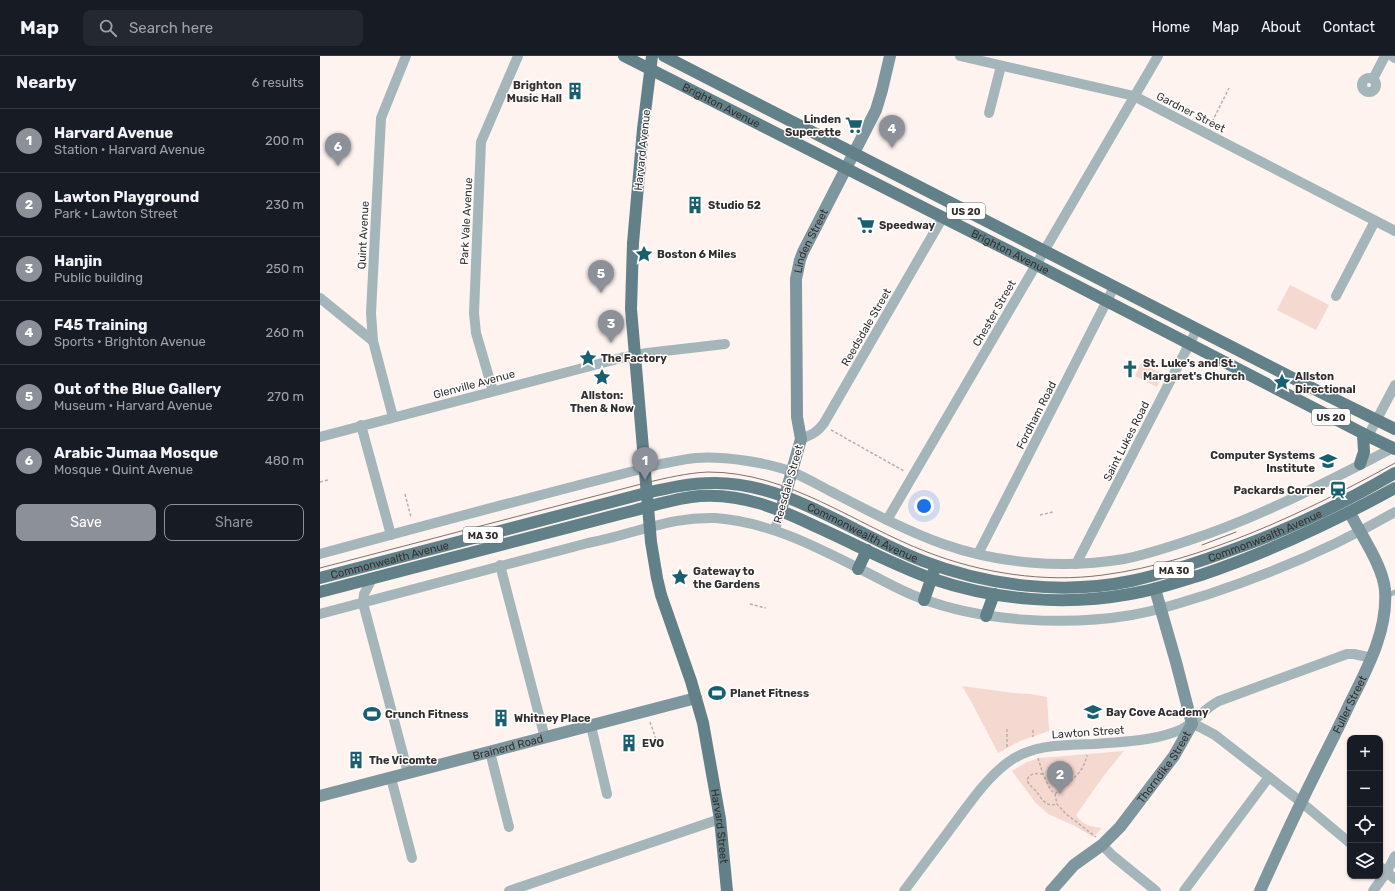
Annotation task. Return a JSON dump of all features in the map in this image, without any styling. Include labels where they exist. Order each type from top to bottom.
[{"type":"main road","name":"Brighton Avenue","points":[[624,56],[943,217],[1189,345],[1394,448]]},
{"type":"main road","name":"Harvard Avenue","points":[[652,56],[640,160],[631,281],[631,310],[647,507],[657,578],[696,698],[703,723],[710,762]]},
{"type":"main road","name":"Brighton Avenue","points":[[664,56],[1393,429]]},
{"type":"main road","points":[[1360,464],[1366,435]]},
{"type":"main road","name":"Commonwealth Avenue","points":[[320,578],[646,493],[689,484],[712,483],[749,486],[785,496],[897,550],[936,566],[979,578],[1025,585],[1076,587],[1129,581],[1205,560],[1276,533],[1339,504],[1395,474]]},
{"type":"main road","name":"Commonwealth Avenue","points":[[320,592],[674,500],[700,496],[722,496],[739,498],[781,510],[932,578],[961,587],[1023,598],[1077,600],[1113,597],[1155,589],[1216,570],[1250,557],[1350,513],[1395,488]]},
{"type":"main road","points":[[858,569],[867,550]]},
{"type":"main road","points":[[924,600],[936,566]]},
{"type":"main road","points":[[986,616],[994,594]]},
{"type":"main road","name":"Harvard Street","points":[[710,762],[720,819],[726,891]]},
{"type":"street","name":"Quint Avenue","points":[[393,417],[373,341],[371,313],[381,118],[406,56]]},
{"type":"street","name":"Park Vale Avenue","points":[[493,391],[476,333],[474,313],[481,142],[518,56]]},
{"type":"street","name":"Linden Street","points":[[801,440],[797,417],[796,279],[798,270],[803,252],[876,110],[890,56]]},
{"type":"street","name":"Gardner Street","points":[[960,56],[1134,96],[1395,231]]},
{"type":"street","name":"Chester Street","points":[[887,520],[1158,56]]},
{"type":"street","points":[[1373,79],[1385,56]]},
{"type":"street","points":[[989,113],[1001,66]]},
{"type":"street","name":"Reedsdale Street","points":[[801,440],[819,430],[824,423],[943,217]]},
{"type":"street","points":[[1336,296],[1375,221]]},
{"type":"street","name":"Fordham Road","points":[[978,554],[1114,287]]},
{"type":"street","points":[[320,298],[373,341]]},
{"type":"street","name":"Saint Lukes Road","points":[[1076,564],[1197,329]]},
{"type":"street","name":"Glenville Avenue","points":[[321,436],[635,355],[726,344]]},
{"type":"street","points":[[1366,435],[1376,421],[1395,385]]},
{"type":"street","points":[[361,425],[391,535]]},
{"type":"street","name":"Reesdale Street","points":[[775,529],[801,440]]},
{"type":"street","name":"Commonwealth Avenue","points":[[320,554],[670,462],[696,458],[720,458],[750,462],[792,472],[887,520],[937,542],[978,554],[1027,562],[1076,564],[1108,561],[1132,557],[1204,536],[1232,525],[1286,502],[1394,448]]},
{"type":"street","points":[[320,614],[414,590],[500,565],[664,523],[697,518],[740,521],[775,529],[924,600],[986,616],[1040,620],[1078,620],[1122,616],[1161,609],[1257,577],[1323,549],[1395,512]]},
{"type":"street","name":"Fuller Street","points":[[1260,891],[1301,802],[1372,658],[1382,627],[1390,594],[1381,573],[1350,513]]},
{"type":"street","points":[[500,565],[545,738]]},
{"type":"street","points":[[372,579],[364,594],[363,603],[408,773]]},
{"type":"street","name":"Thorndike Street","points":[[1051,891],[1074,865],[1100,841],[1120,827],[1174,756],[1192,724],[1155,589]]},
{"type":"street","points":[[1347,840],[1301,802],[1215,735],[1192,724],[1208,708],[1219,701],[1347,654],[1372,658]]},
{"type":"street","name":"Brainerd Road","points":[[320,796],[696,698]]},
{"type":"street","name":"Lawton Street","points":[[904,891],[986,782],[1007,763],[1036,750],[1054,745],[1094,744],[1134,740],[1175,732],[1192,724]]},
{"type":"street","points":[[591,726],[608,794]]},
{"type":"street","points":[[490,752],[509,827]]},
{"type":"street","points":[[1184,891],[1269,777]]},
{"type":"street","points":[[391,778],[412,858]]},
{"type":"street","points":[[509,891],[720,819]]},
{"type":"street","points":[[1100,841],[1113,856],[1156,891]]},
{"type":"street","points":[[1395,856],[1383,870],[1395,880]]},
{"type":"street","points":[[1373,891],[1379,879]]},
{"type":"path","points":[[1210,128],[1229,88]]},
{"type":"path","points":[[829,429],[907,472]]},
{"type":"path","points":[[320,482],[328,480]]},
{"type":"path","points":[[406,494],[411,517]]},
{"type":"path","points":[[1040,516],[1053,512]]},
{"type":"path","points":[[750,604],[766,608]]},
{"type":"path","points":[[649,718],[656,739]]},
{"type":"path","points":[[1007,729],[1007,749]]},
{"type":"path","points":[[1033,730],[1033,737]]},
{"type":"path","points":[[1055,794],[1077,776],[1086,762],[1087,753]]},
{"type":"path","points":[[1038,756],[1042,774],[1050,789],[1055,794],[1057,804],[1066,814],[1100,841]]},
{"type":"path","points":[[1042,774],[1033,774],[1029,776],[1027,780],[1028,783],[1043,801],[1048,804],[1057,804]]},
{"type":"shaded area","points":[[1290,285],[1329,305],[1316,330],[1277,310]]},
{"type":"shaded area","points":[[1141,363],[1163,374],[1157,387],[1135,376]]},
{"type":"shaded area","points":[[962,686],[1047,697],[1049,731],[1020,741],[998,753]]},
{"type":"shaded area","points":[[1124,751],[1105,774],[1076,815],[1079,819],[1091,826],[1102,828],[1093,837],[1075,826],[1048,814],[1035,802],[1012,771],[1027,762],[1040,758]]},
{"type":"tram line","points":[[320,568],[645,483],[708,472],[738,474],[794,490],[900,541],[969,566],[991,571],[1036,577],[1058,578],[1103,575],[1178,559],[1216,547],[1254,532],[1327,499],[1395,463]]},
{"type":"tram line","points":[[1202,545],[1236,532]]},
{"type":"place","name":"Brighton Music Hall","points":[[575,91]]},
{"type":"place","name":"Linden Superette","points":[[854,125]]},
{"type":"place","name":"F45 Training","points":[[892,148]]},
{"type":"place","name":"Arabic Jumaa Mosque","points":[[338,166]]},
{"type":"place","name":"Studio 52","points":[[695,205]]},
{"type":"place","name":"Speedway","points":[[866,225]]},
{"type":"place","name":"Boston 6 Miles","points":[[644,254]]},
{"type":"place","name":"Out of the Blue Gallery","points":[[601,293]]},
{"type":"place","name":"Hanjin","points":[[611,343]]},
{"type":"place","name":"The Factory","points":[[588,358]]},
{"type":"place","name":"St. Luke's and St. Margaret's Church","points":[[1130,369]]},
{"type":"place","name":"Allston: Then & Now","points":[[602,377]]},
{"type":"place","name":"Allston Directional","points":[[1282,382]]},
{"type":"place","name":"Computer Systems Institute","points":[[1328,461]]},
{"type":"place","name":"Harvard Avenue","points":[[645,480]]},
{"type":"place","name":"Packards Corner","points":[[1338,490]]},
{"type":"place","name":"Gateway to the Gardens","points":[[680,577]]},
{"type":"place","name":"Planet Fitness","points":[[717,693]]},
{"type":"place","name":"Bay Cove Academy","points":[[1093,712]]},
{"type":"place","name":"Crunch Fitness","points":[[372,714]]},
{"type":"place","name":"Whitney Place","points":[[501,718]]},
{"type":"place","name":"EVO","points":[[629,743]]},
{"type":"place","name":"The Vicomte","points":[[356,760]]},
{"type":"place","name":"Lawton Playground","points":[[1060,794]]}]
